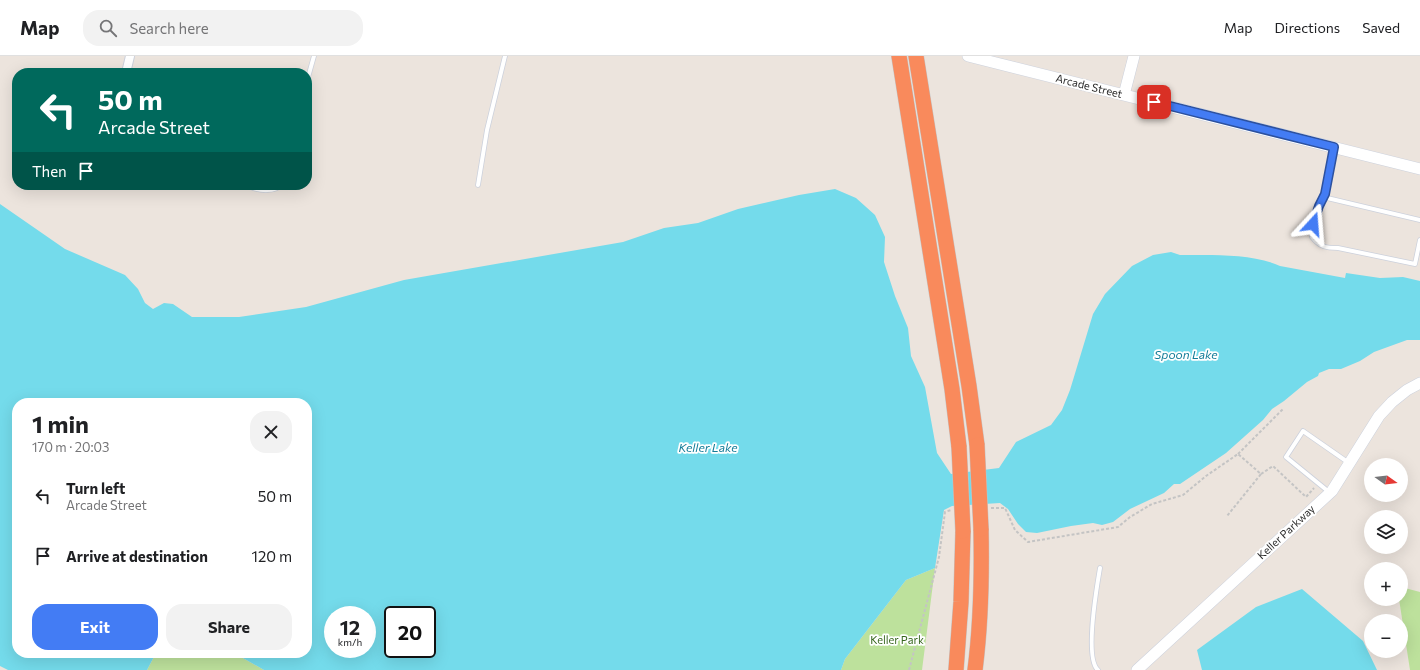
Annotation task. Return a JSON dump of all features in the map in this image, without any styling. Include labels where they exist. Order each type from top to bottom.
[{"type":"highway","points":[[898,56],[952,389],[959,447],[963,531],[962,602],[956,670]]},
{"type":"highway","points":[[916,56],[970,386],[977,445],[982,562],[980,621],[976,670]]},
{"type":"street","points":[[127,68],[130,56]]},
{"type":"street","name":"Arcade Street","points":[[968,56],[1420,169]]},
{"type":"street","points":[[1124,95],[1134,56]]},
{"type":"street","name":"Keller Parkway","points":[[1137,670],[1327,495],[1379,416],[1392,402],[1407,390],[1420,383]]},
{"type":"lane","points":[[311,68],[314,56]]},
{"type":"lane","points":[[478,185],[488,130],[505,56]]},
{"type":"lane","points":[[1334,147],[1323,197],[1313,224],[1312,237],[1318,244],[1326,248],[1338,248],[1414,264],[1420,240]]},
{"type":"lane","points":[[264,190],[274,190]]},
{"type":"lane","points":[[1323,197],[1420,220]]},
{"type":"lane","points":[[1327,495],[1286,457],[1303,431],[1349,463]]},
{"type":"lane","points":[[1098,670],[1095,668],[1091,653],[1094,606],[1100,568]]},
{"type":"path","points":[[1004,508],[1016,530],[1028,542],[1118,527],[1130,516],[1152,504],[1183,495],[1206,476],[1238,454],[1284,408]]},
{"type":"path","points":[[1238,454],[1261,474]]},
{"type":"path","points":[[1227,516],[1261,474],[1273,466],[1306,497],[1314,487],[1327,495]]},
{"type":"path","points":[[909,670],[939,557],[945,512],[951,510]]},
{"type":"green space","name":"Keller Park","points":[[935,568],[922,670],[841,670],[845,659],[906,580]]},
{"type":"green space","points":[[1408,589],[1420,592],[1420,670],[1410,670],[1408,657],[1408,614],[1401,614],[1400,606],[1408,606]]},
{"type":"green space","points":[[153,658],[243,658],[264,670],[147,670]]},
{"type":"water","name":"Keller Lake","points":[[835,189],[856,198],[875,215],[885,237],[884,262],[895,296],[908,328],[911,356],[925,387],[937,453],[951,474],[999,468],[1016,442],[1051,425],[1062,410],[1070,390],[1093,314],[1105,294],[1132,266],[1153,255],[1171,252],[1180,255],[1244,257],[1269,262],[1280,266],[1345,278],[1346,273],[1380,278],[1403,277],[1420,281],[1420,340],[1407,340],[1374,352],[1360,361],[1341,369],[1329,369],[1319,373],[1318,376],[1307,382],[1272,409],[1263,420],[1226,453],[1180,484],[1174,484],[1164,493],[1130,509],[1113,522],[1102,525],[1093,523],[1071,526],[1037,533],[1026,532],[1018,524],[1008,509],[1000,503],[952,506],[944,510],[935,568],[906,580],[845,659],[841,670],[264,670],[243,658],[312,658],[312,398],[12,398],[12,658],[153,658],[147,670],[8,670],[0,666],[0,204],[65,249],[125,275],[138,289],[145,303],[153,309],[164,303],[173,304],[192,317],[239,317],[306,307],[404,280],[623,242],[664,228],[698,223],[738,209],[799,195]]},
{"type":"water","points":[[1302,589],[1363,641],[1364,658],[1371,658],[1377,670],[1202,670],[1197,650],[1256,607]]},
{"type":"route","points":[[1154,102],[1334,147],[1325,194],[1313,224]]},
{"type":"water label","name":"Spoon Lake","points":[[1186,355]]}]
